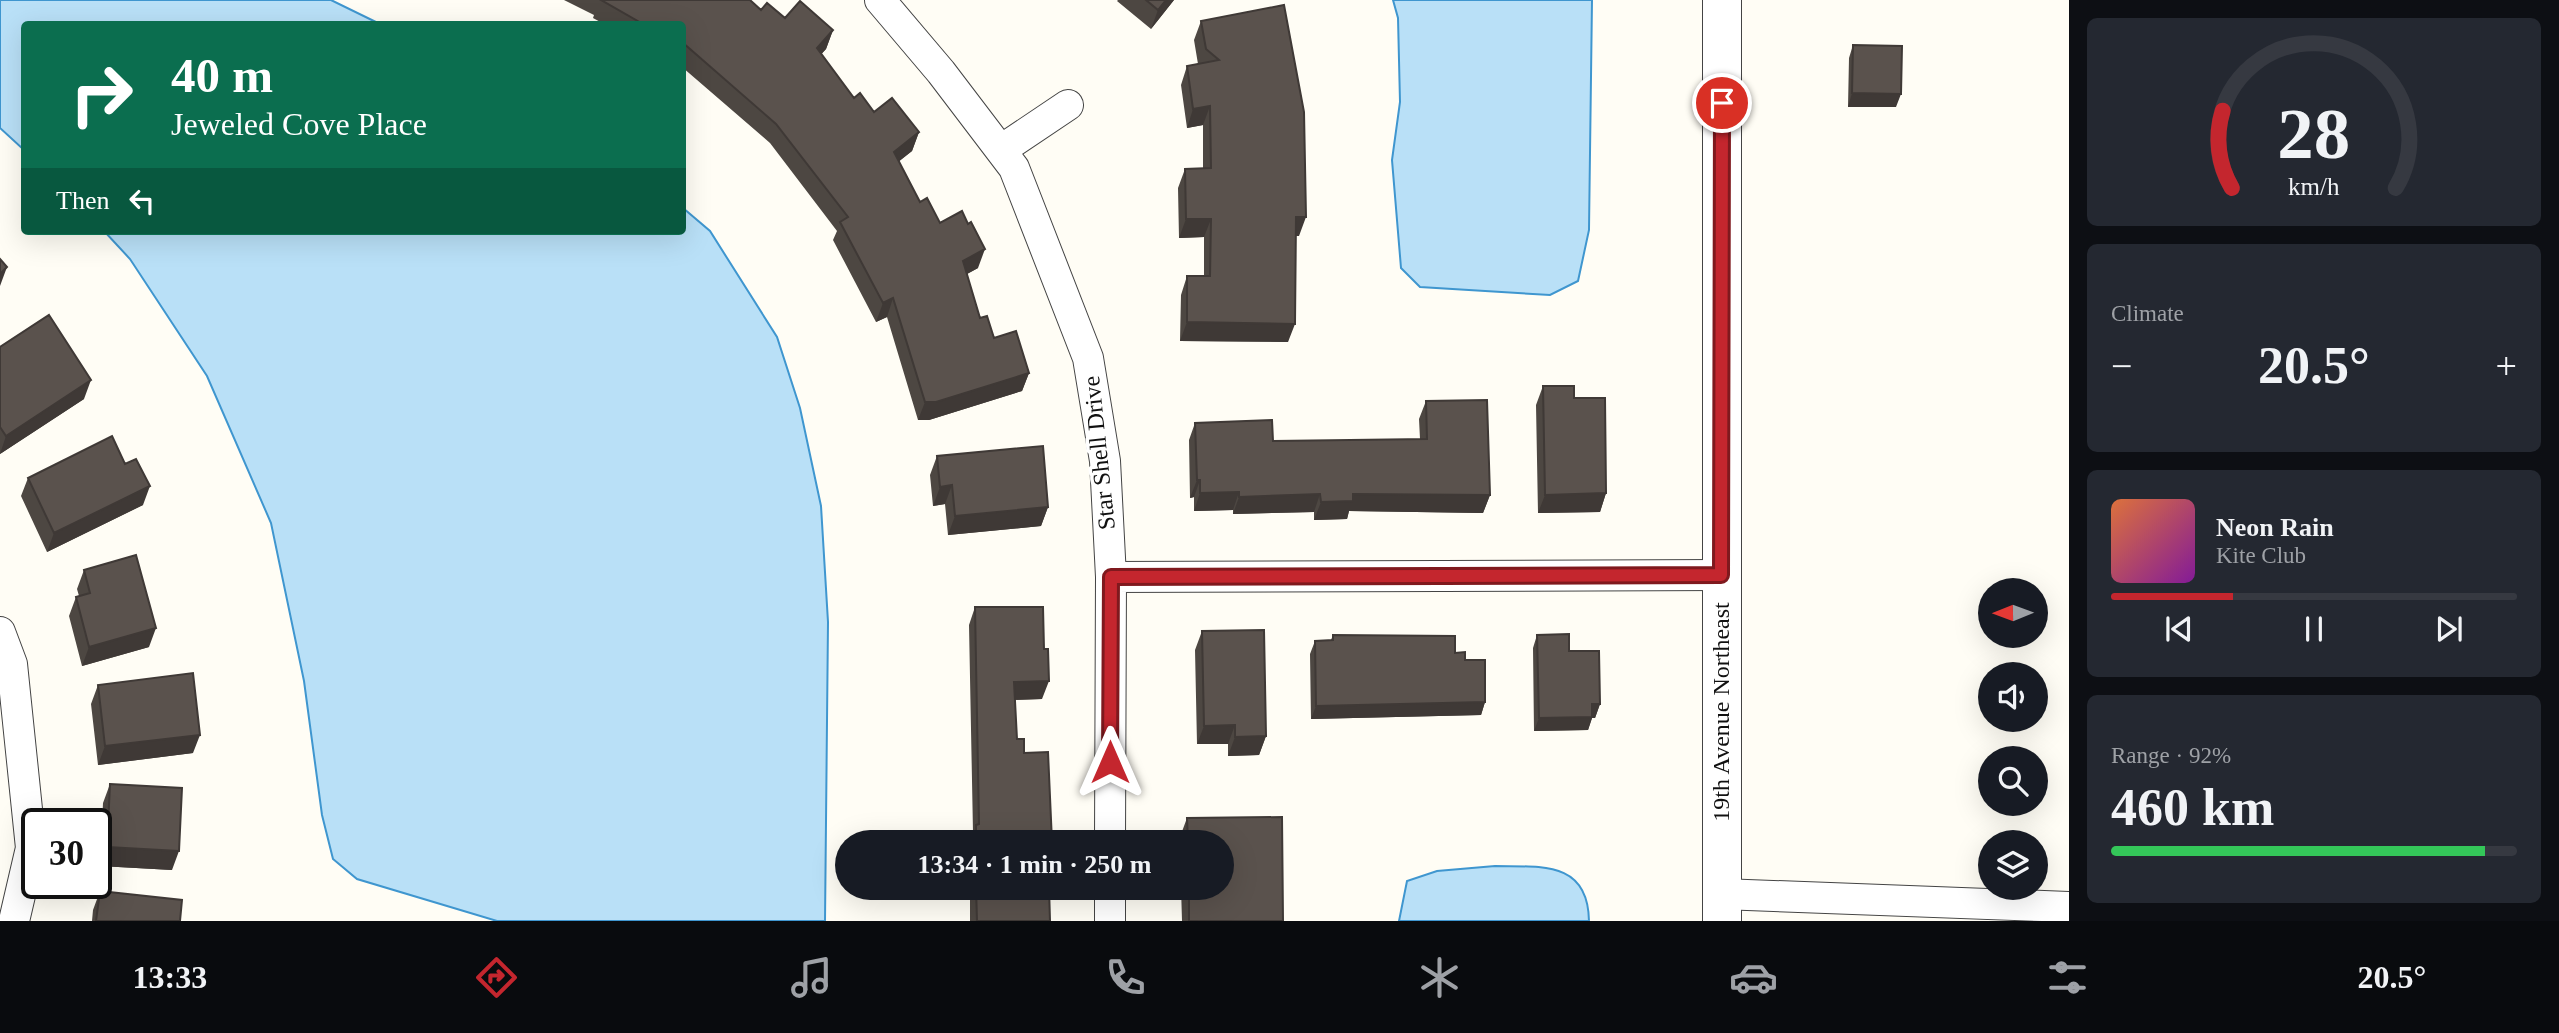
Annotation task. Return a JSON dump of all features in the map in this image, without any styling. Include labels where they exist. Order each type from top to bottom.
[{"type":"street","name":"Star Shell Drive","points":[[880,0],[941,72],[1014,167],[1088,358],[1105,461],[1111,577],[1110,830]]},
{"type":"street","name":"19th Avenue Northeast","points":[[1721,908],[1722,0]]},
{"type":"street","points":[[1001,150],[1068,105]]},
{"type":"street","points":[[1111,577],[1721,575]]},
{"type":"street","points":[[0,632],[12,664],[31,848],[14,921]]},
{"type":"street","points":[[1110,900],[1110,921]]},
{"type":"street","points":[[1721,908],[2069,907]]},
{"type":"water","points":[[0,0],[331,0],[374,21],[21,21],[21,147],[0,128]]},
{"type":"water","points":[[1393,0],[1592,0],[1589,230],[1578,281],[1550,295],[1420,287],[1401,268],[1392,160],[1400,102],[1398,18]]},
{"type":"water","points":[[686,211],[710,231],[777,337],[800,408],[821,506],[828,622],[825,921],[497,921],[357,879],[333,859],[322,815],[304,681],[271,523],[207,376],[130,259],[108,235],[686,235]]},
{"type":"water","points":[[1495,866],[1544,868],[1571,877],[1587,901],[1589,921],[1399,921],[1407,881],[1437,871]]},
{"type":"building","points":[[601,0],[750,0],[761,10],[767,3],[785,18],[800,1],[833,30],[817,48],[854,98],[860,93],[874,112],[892,98],[919,132],[894,152],[920,202],[927,198],[940,223],[962,211],[968,224],[971,222],[985,249],[963,261],[980,318],[987,316],[994,338],[1016,331],[1029,373],[936,402],[925,402],[893,298],[883,303],[840,222],[848,217],[776,124],[686,45],[686,21],[638,21]]},
{"type":"building","points":[[1146,0],[1166,0],[1158,10]]},
{"type":"building","points":[[1284,5],[1304,112],[1306,217],[1296,217],[1295,324],[1187,322],[1187,276],[1210,276],[1211,219],[1186,219],[1185,169],[1211,168],[1210,106],[1193,109],[1187,66],[1219,60],[1206,49],[1201,21]]},
{"type":"building","points":[[1853,45],[1902,46],[1901,94],[1852,93]]},
{"type":"building","points":[[0,259],[7,267],[0,274]]},
{"type":"building","points":[[49,315],[91,380],[6,436],[0,427],[0,347]]},
{"type":"building","points":[[1543,386],[1574,386],[1574,398],[1605,398],[1606,493],[1545,495]]},
{"type":"building","points":[[1487,400],[1490,495],[1353,494],[1353,501],[1321,502],[1320,494],[1239,497],[1239,492],[1200,493],[1195,423],[1272,420],[1273,441],[1427,439],[1426,401]]},
{"type":"building","points":[[112,436],[125,464],[136,459],[150,486],[54,533],[28,478]]},
{"type":"building","points":[[1043,446],[1048,507],[955,516],[952,485],[940,487],[937,456]]},
{"type":"building","points":[[136,555],[156,628],[89,647],[76,597],[90,593],[84,570]]},
{"type":"building","points":[[975,607],[1043,607],[1044,649],[1048,649],[1049,681],[1014,682],[1017,739],[1024,739],[1024,753],[1048,752],[1051,830],[976,830],[976,825],[979,824]]},
{"type":"building","points":[[1264,630],[1266,736],[1235,737],[1235,725],[1204,726],[1202,631]]},
{"type":"building","points":[[1569,634],[1569,651],[1599,651],[1600,704],[1592,704],[1592,717],[1539,718],[1537,635]]},
{"type":"building","points":[[1333,635],[1455,636],[1455,653],[1465,652],[1465,660],[1485,660],[1485,702],[1316,706],[1315,641],[1333,640]]},
{"type":"building","points":[[193,673],[200,735],[105,746],[98,685]]},
{"type":"building","points":[[110,784],[182,788],[179,851],[112,847],[112,808],[109,808]]},
{"type":"building","points":[[1282,817],[1283,921],[1189,921],[1189,900],[1234,900],[1234,830],[1188,830],[1187,818]]},
{"type":"building","points":[[112,892],[182,900],[180,921],[96,921],[99,899],[112,899]]},
{"type":"building","points":[[976,900],[1049,900],[1050,921],[977,921]]},
{"type":"route","points":[[1110,762],[1111,577],[1721,575],[1722,103]]}]
